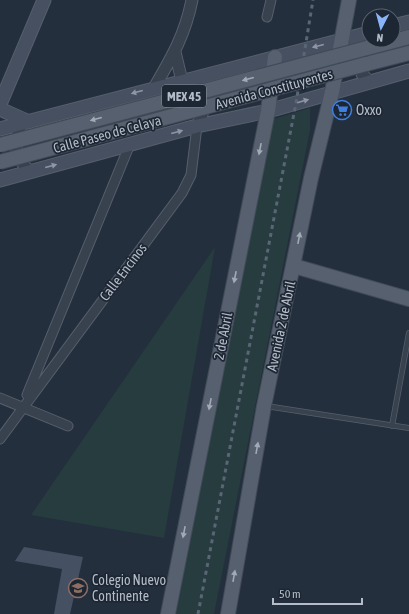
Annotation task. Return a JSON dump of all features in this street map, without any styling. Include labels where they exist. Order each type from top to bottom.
[{"type":"main road","points":[[0,104],[44,0]]},
{"type":"main road","name":"Avenida 2 de Abril","points":[[228,614],[264,406],[311,178],[332,92],[349,0]]},
{"type":"main road","points":[[0,129],[361,35]]},
{"type":"main road","name":"Avenida Constituyentes","points":[[0,144],[361,46]]},
{"type":"main road","name":"Avenida Constituyentes","points":[[0,162],[409,53]]},
{"type":"main road","name":"2 de Abril","points":[[168,614],[268,111],[275,57]]},
{"type":"main road","name":"Calle Paseo de Celaya","points":[[0,180],[197,126],[268,111],[409,71]]},
{"type":"main road","points":[[0,109],[26,122]]},
{"type":"main road","points":[[294,266],[409,299]]},
{"type":"street","points":[[154,88],[175,52],[187,23],[192,0]]},
{"type":"street","points":[[267,17],[271,0]]},
{"type":"street","points":[[364,48],[361,58],[362,74],[370,82]]},
{"type":"street","points":[[175,52],[186,80],[198,86],[205,100],[202,117],[197,126]]},
{"type":"street","points":[[26,122],[17,135],[16,148],[22,164],[30,172]]},
{"type":"street","name":"Calle Encinos","points":[[0,439],[22,407],[182,193],[191,175],[197,126]]},
{"type":"street","name":"Calle Encinos","points":[[22,407],[130,144]]},
{"type":"street","points":[[0,398],[68,426]]},
{"type":"lane","points":[[392,426],[409,333]]},
{"type":"lane","points":[[264,406],[409,428]]},
{"type":"green space","points":[[310,108],[310,130],[214,614],[176,614],[270,120]]},
{"type":"green space","points":[[215,247],[164,538],[31,515]]},
{"type":"building","points":[[24,547],[83,557],[70,614],[54,614],[62,569],[15,561]]},
{"type":"railway","points":[[198,614],[296,103],[313,0]]},
{"type":"place","name":"Oxxo","points":[[342,110]]},
{"type":"place","name":"Colegio Nuevo Continente","points":[[78,588]]}]
